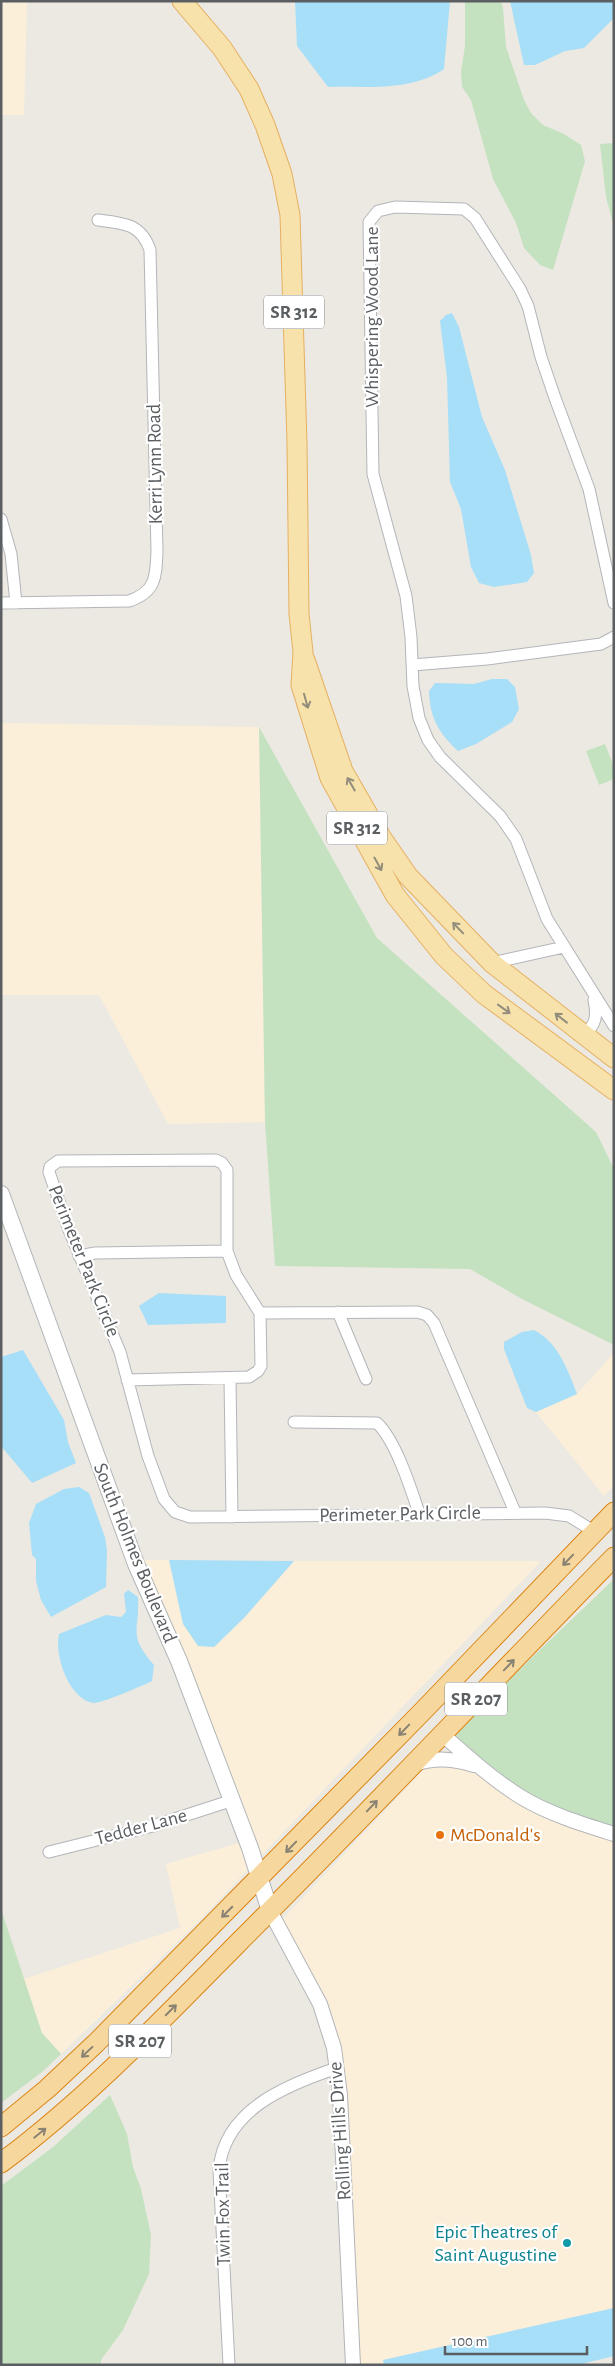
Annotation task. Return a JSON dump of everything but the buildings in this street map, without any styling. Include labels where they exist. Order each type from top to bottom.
[{"type":"highway","name":"SR 207","points":[[1,2127],[48,2089],[261,1878],[614,1512]]},
{"type":"highway","name":"SR 207","points":[[1,2163],[72,2106],[270,1911],[614,1556]]},
{"type":"highway","points":[[442,1734],[438,1723],[440,1705],[459,1685],[462,1670]]},
{"type":"highway","points":[[412,1765],[412,1752],[423,1740],[426,1732],[426,1722],[420,1714]]},
{"type":"main road","name":"SR 312","points":[[182,1],[222,48],[250,89],[266,124],[279,166],[290,215],[296,414],[298,614],[302,652],[301,685],[330,778],[395,895],[444,956],[484,994],[614,1090]]},
{"type":"main road","name":"SR 312","points":[[302,652],[343,771],[381,837],[408,876],[492,963],[614,1058]]},
{"type":"main road","points":[[467,978],[474,966],[492,963]]},
{"type":"main road","name":"South Holmes Boulevard","points":[[1,1194],[136,1564],[179,1661],[233,1800],[261,1878],[270,1911]]},
{"type":"street","name":"Whispering Wood Lane","points":[[614,603],[590,489],[552,390],[528,306],[520,289],[475,218],[464,209],[396,207],[378,211],[369,222],[373,474],[406,596],[413,686],[419,718],[428,740],[440,757],[500,816],[516,839],[547,919],[614,1026]]},
{"type":"street","name":"Kerri Lynn Road","points":[[1,603],[129,601],[146,593],[154,580],[157,551],[150,250],[143,234],[132,226],[98,220]]},
{"type":"street","points":[[1,519],[11,554],[16,603]]},
{"type":"street","points":[[412,665],[487,659],[601,644],[614,637]]},
{"type":"street","points":[[492,963],[564,947]]},
{"type":"street","points":[[583,1035],[591,1030],[597,1014],[592,991]]},
{"type":"street","name":"Perimeter Park Circle","points":[[515,1512],[434,1323],[427,1315],[417,1312],[260,1313],[236,1275],[228,1251],[227,1170],[222,1163],[216,1160],[58,1161],[54,1163],[49,1172],[80,1256],[114,1336],[148,1456],[169,1506],[175,1512],[190,1517],[515,1512],[561,1514],[595,1532]]},
{"type":"street","points":[[80,1256],[95,1253],[228,1251]]},
{"type":"street","points":[[338,1312],[366,1379]]},
{"type":"street","points":[[127,1380],[249,1377],[258,1371],[261,1366],[260,1313]]},
{"type":"street","points":[[230,1378],[232,1517]]},
{"type":"street","points":[[294,1422],[377,1423],[385,1431],[410,1486],[419,1514]]},
{"type":"street","points":[[442,1734],[478,1766],[521,1797],[568,1819],[614,1834]]},
{"type":"street","points":[[412,1765],[432,1759],[460,1761],[478,1766]]},
{"type":"street","name":"Tedder Lane","points":[[49,1852],[153,1826],[233,1800]]},
{"type":"street","name":"Rolling Hills Drive","points":[[270,1911],[320,2004],[330,2033],[337,2068],[353,2365]]},
{"type":"street","name":"Twin Fox Trail","points":[[229,2365],[219,2170],[224,2145],[241,2120],[261,2102],[311,2077],[337,2068]]},
{"type":"shaded area","points":[[1,1],[30,1],[27,3],[24,115],[1,115]]},
{"type":"shaded area","points":[[1,723],[259,727],[265,1122],[168,1124],[99,995],[1,995]]},
{"type":"shaded area","points":[[614,1353],[614,1486],[604,1496],[536,1412],[577,1394]]},
{"type":"shaded area","points":[[139,1560],[169,1560],[183,1624],[214,1647],[244,1618],[294,1561],[541,1561],[259,1858]]},
{"type":"shaded area","points":[[186,1696],[251,1866],[201,1919],[61,2054],[42,2033],[24,1979],[180,1928],[166,1864],[239,1843]]},
{"type":"shaded area","points":[[432,1764],[476,1771],[614,1840],[614,2308],[384,2360],[384,2365],[358,2365],[342,2068],[281,1921],[427,1766]]},
{"type":"green space","points":[[465,1],[501,1],[506,47],[524,100],[531,113],[543,125],[564,134],[581,145],[585,161],[553,270],[540,265],[524,248],[516,223],[493,179],[471,100],[462,87],[461,72],[465,46]]},
{"type":"green space","points":[[614,143],[614,227],[606,197],[600,144]]},
{"type":"green space","points":[[259,727],[377,938],[596,1132],[614,1169],[614,1345],[522,1299],[470,1269],[275,1266],[265,1122]]},
{"type":"green space","points":[[605,744],[614,767],[614,779],[599,785],[586,751]]},
{"type":"green space","points":[[614,1579],[614,1828],[556,1808],[523,1792],[496,1773],[453,1736],[472,1715]]},
{"type":"green space","points":[[1,1909],[42,2033],[61,2054],[42,2072],[1,2103]]},
{"type":"green space","points":[[110,2095],[127,2134],[133,2167],[141,2189],[151,2235],[149,2274],[123,2330],[101,2360],[101,2365],[1,2365],[1,2186],[53,2147]]},
{"type":"water","points":[[295,1],[450,1],[444,69],[431,76],[403,85],[328,87],[297,46]]},
{"type":"water","points":[[510,1],[614,1],[614,18],[584,48],[565,51],[535,65],[524,65]]},
{"type":"water","points":[[452,313],[459,327],[482,417],[505,470],[531,555],[534,573],[527,582],[494,587],[479,583],[471,567],[461,509],[450,482],[447,378],[440,321],[446,315]]},
{"type":"water","points":[[492,679],[507,679],[515,687],[519,709],[512,722],[476,744],[458,751],[436,724],[431,709],[429,691],[435,683],[474,684]]},
{"type":"water","points":[[159,1293],[226,1296],[226,1323],[148,1325],[139,1306]]},
{"type":"water","points":[[534,1330],[556,1349],[566,1366],[577,1394],[536,1412],[527,1408],[504,1349],[504,1342],[522,1332]]},
{"type":"water","points":[[23,1350],[64,1420],[68,1442],[76,1463],[32,1483],[1,1446],[1,1357]]},
{"type":"water","points":[[79,1487],[89,1493],[105,1537],[107,1551],[106,1587],[51,1617],[41,1600],[36,1581],[36,1559],[32,1555],[29,1523],[36,1504],[64,1489]]},
{"type":"water","points":[[169,1560],[294,1561],[244,1618],[214,1647],[198,1646],[183,1624]]},
{"type":"water","points":[[128,1590],[138,1597],[138,1639],[140,1646],[154,1665],[152,1681],[98,1702],[94,1703],[85,1700],[77,1694],[65,1675],[59,1653],[59,1634],[106,1615],[121,1617],[126,1612],[124,1594]]},
{"type":"water","points":[[614,2308],[614,2356],[577,2365],[384,2365],[383,2360]]},
{"type":"place","name":"McDonald's","points":[[440,1835]]},
{"type":"place","name":"Epic Theatres of Saint Augustine","points":[[567,2243]]}]
